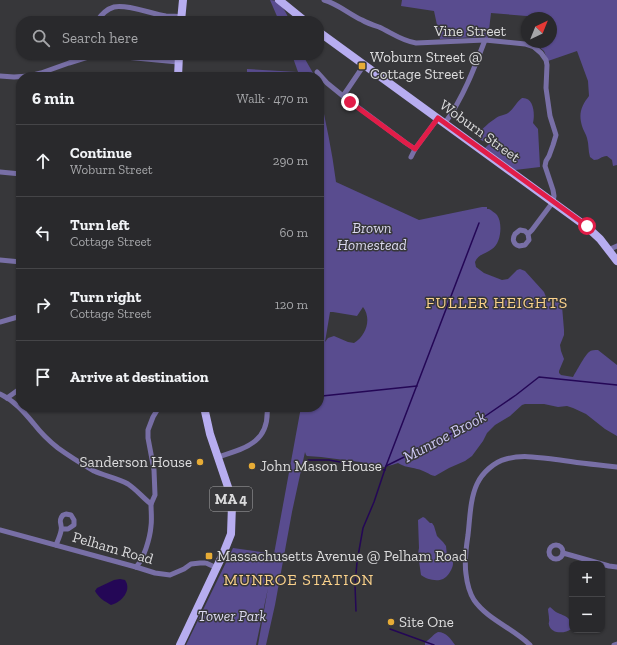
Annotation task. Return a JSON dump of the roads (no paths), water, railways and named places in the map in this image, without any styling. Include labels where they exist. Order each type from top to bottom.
[{"type":"main road","points":[[181,16],[183,0]]},
{"type":"main road","points":[[279,0],[299,16]]},
{"type":"main road","name":"Woburn Street","points":[[324,36],[587,226],[600,238],[617,261]]},
{"type":"main road","points":[[178,60],[178,72]]},
{"type":"main road","name":"MA 4","points":[[180,645],[217,568],[231,534],[232,505],[230,493],[210,434],[205,412]]},
{"type":"street","name":"Vine Street","points":[[324,0],[363,21],[379,27],[408,42],[416,43],[485,40],[525,44],[534,47],[541,53],[546,60],[547,65],[546,94],[550,116],[556,135],[545,166],[553,190],[553,202]]},
{"type":"street","points":[[100,16],[114,7],[122,7],[165,16]]},
{"type":"street","points":[[445,124],[474,72],[485,40]]},
{"type":"street","points":[[46,72],[78,60]]},
{"type":"street","points":[[343,96],[364,65]]},
{"type":"street","points":[[0,76],[16,77]]},
{"type":"street","points":[[324,80],[343,96],[415,149]]},
{"type":"street","points":[[411,157],[415,149],[438,118]]},
{"type":"street","points":[[0,172],[16,174]]},
{"type":"street","points":[[528,234],[553,202]]},
{"type":"street","points":[[608,250],[617,246]]},
{"type":"street","points":[[0,260],[16,262]]},
{"type":"street","points":[[0,322],[16,317]]},
{"type":"street","points":[[7,398],[16,392]]},
{"type":"street","points":[[0,394],[12,400],[16,404]]},
{"type":"street","points":[[23,412],[49,440],[59,448],[82,464],[129,485],[138,491],[144,500],[151,504]]},
{"type":"street","points":[[136,567],[140,563],[149,538],[151,526],[151,504],[155,495],[154,470],[148,430],[156,412]]},
{"type":"street","points":[[218,457],[255,442],[262,435],[267,421],[268,412]]},
{"type":"street","points":[[530,645],[515,632],[487,614],[474,599],[469,590],[465,562],[471,507],[478,483],[484,473],[493,465],[504,459],[515,457],[533,457],[617,467]]},
{"type":"street","points":[[56,545],[62,529]]},
{"type":"street","name":"Pelham Road","points":[[0,530],[155,573],[170,575],[191,564],[200,563],[206,563],[217,568]]},
{"type":"street","points":[[563,554],[617,567]]},
{"type":"waterway","points":[[386,466],[479,223]]},
{"type":"waterway","name":"Munroe Brook","points":[[356,611],[355,585],[357,562],[363,528],[374,502],[386,466],[481,419],[539,377],[617,385]]},
{"type":"waterway","points":[[324,396],[417,386]]},
{"type":"waterway","points":[[308,460],[329,460],[385,470]]},
{"type":"waterway","name":"Munroe Brook","points":[[390,629],[434,645]]},
{"type":"place","name":"Woburn Street @ Cottage Street","points":[[362,66]]},
{"type":"place","name":"Sanderson House","points":[[200,462]]},
{"type":"place","name":"John Mason House","points":[[252,466]]},
{"type":"place","name":"Massachusetts Avenue @ Pelham Road","points":[[209,556]]},
{"type":"place","name":"Site One","points":[[391,622]]},
{"type":"district","name":"FULLER HEIGHTS","points":[[497,302]]},
{"type":"district","name":"MUNROE STATION","points":[[299,579]]},
{"type":"park label","name":"Brown Homestead","points":[[372,236]]},
{"type":"park label","name":"Tower Park","points":[[232,616]]}]
